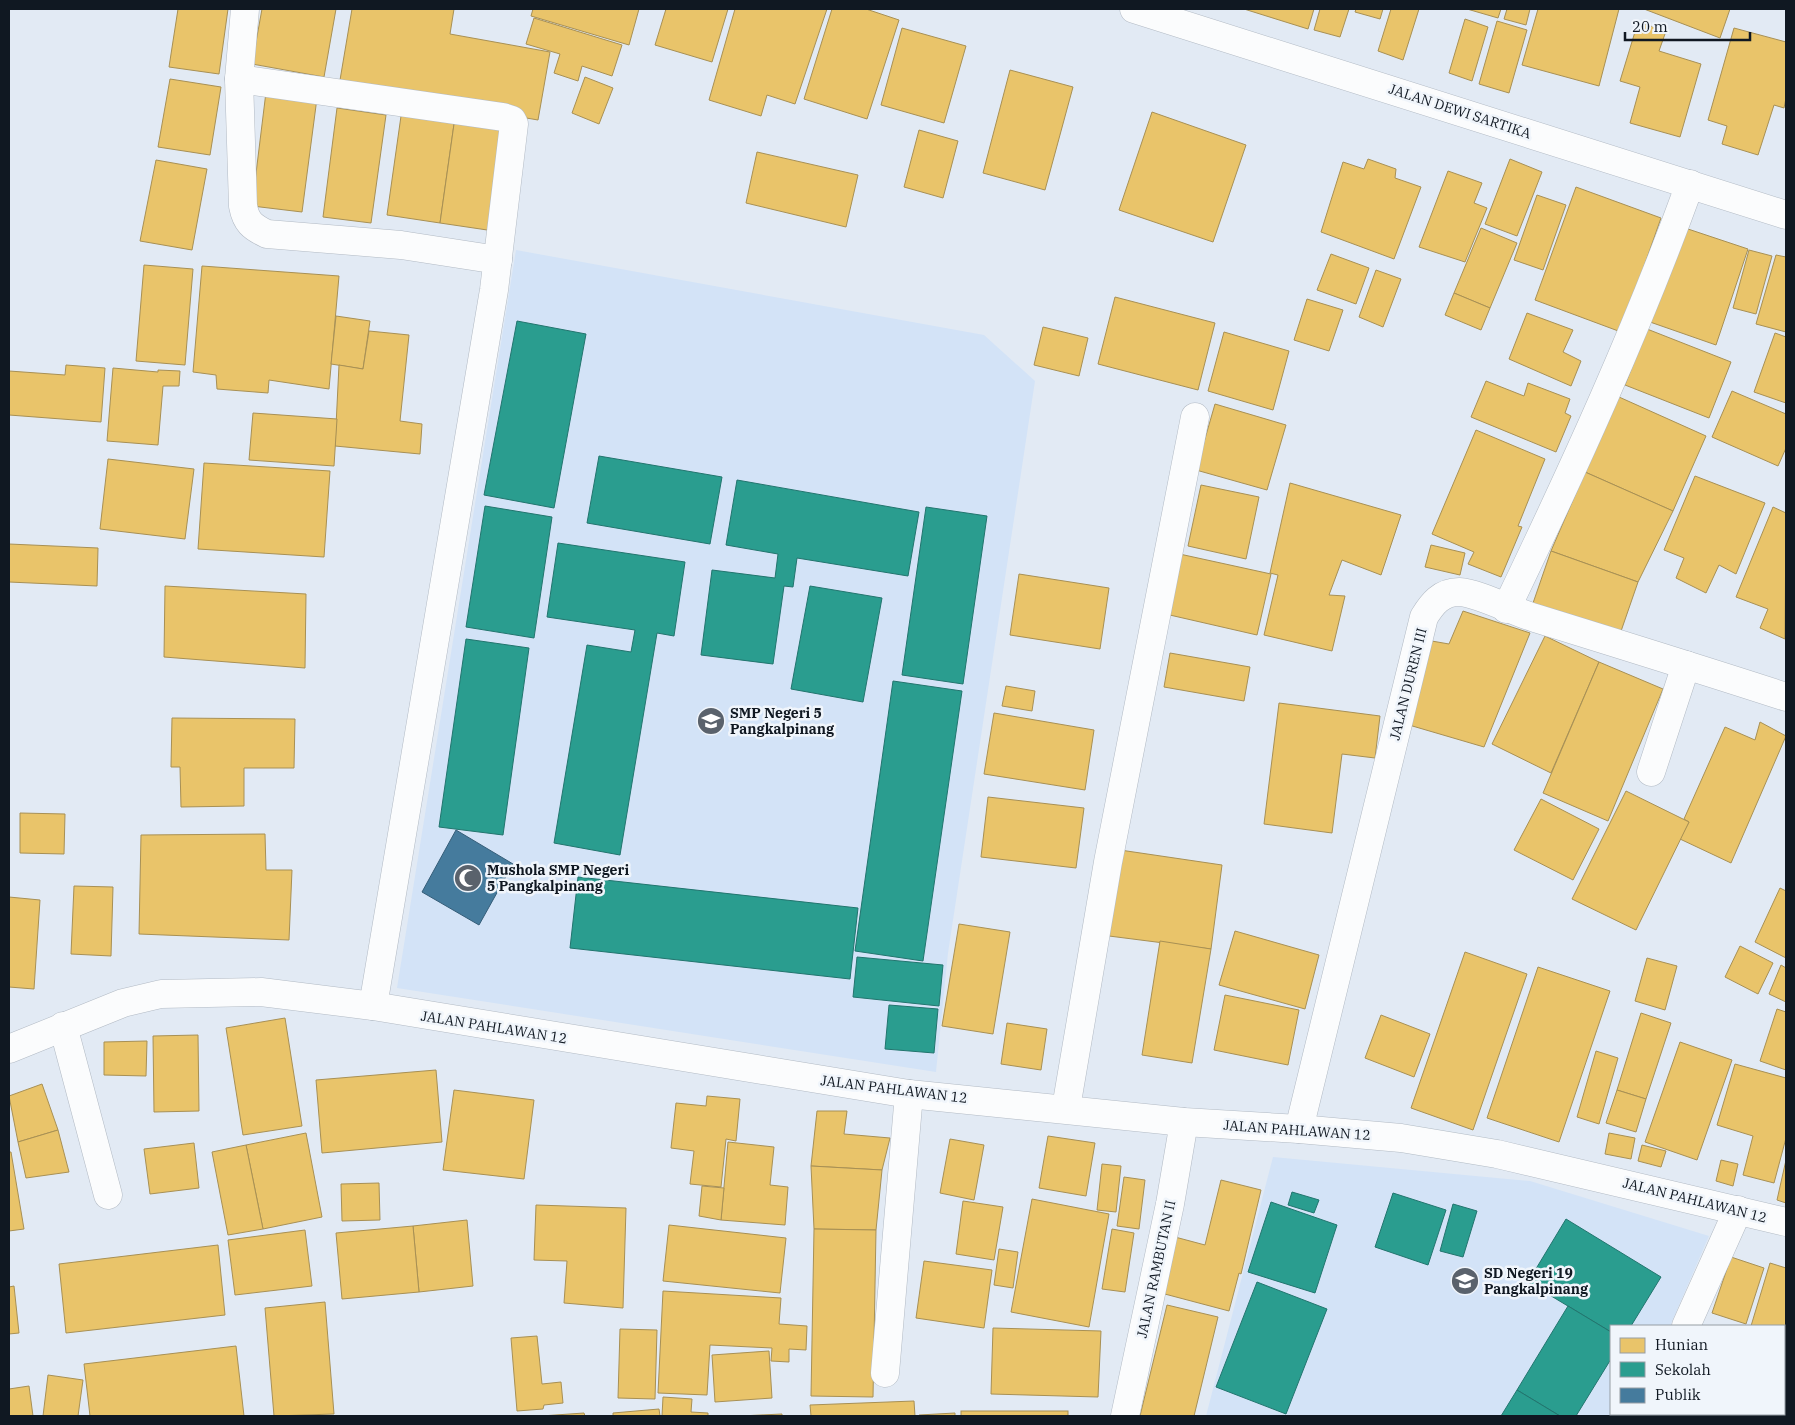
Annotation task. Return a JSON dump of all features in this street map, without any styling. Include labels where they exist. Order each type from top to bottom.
[{"type":"street","points":[[245,9],[239,79],[243,206],[245,218],[254,228],[267,234],[401,244],[498,260]]},
{"type":"street","name":"JALAN DEWI SARTIKA","points":[[1134,9],[1786,215]]},
{"type":"street","points":[[239,79],[503,117],[512,120],[515,130],[498,260],[373,1006]]},
{"type":"street","points":[[1506,608],[1604,402],[1655,281],[1690,184]]},
{"type":"street","points":[[1066,1108],[1108,862],[1194,417]]},
{"type":"street","name":"JALAN DUREN III","points":[[1299,1129],[1424,617],[1432,604],[1443,595],[1458,592],[1473,595],[1506,608],[1786,697]]},
{"type":"street","points":[[1651,772],[1686,665]]},
{"type":"street","name":"JALAN PAHLAWAN 12","points":[[9,1049],[123,1003],[161,994],[261,992],[373,1006],[909,1094],[1066,1108],[1184,1122],[1401,1138],[1497,1154],[1786,1222]]},
{"type":"street","points":[[63,1026],[108,1195]]},
{"type":"street","points":[[885,1373],[909,1094]]},
{"type":"street","name":"JALAN RAMBUTAN II","points":[[1125,1416],[1170,1204],[1184,1122]]},
{"type":"street","points":[[1686,1325],[1738,1210]]},
{"type":"shaded area","name":"SMP Negeri 5 Pangkalpinang","points":[[516,250],[984,335],[1035,381],[948,953],[936,1072],[397,988]]},
{"type":"shaded area","name":"SD Negeri 19 Pangkalpinang","points":[[1273,1157],[1530,1181],[1709,1236],[1670,1325],[1610,1325],[1610,1415],[1630,1416],[1206,1416]]},
{"type":"building: Hunian","points":[[178,9],[228,9],[219,74],[169,67]]},
{"type":"building: Hunian","points":[[262,9],[336,9],[324,77],[252,64]]},
{"type":"building: Hunian","points":[[352,9],[454,9],[450,34],[550,52],[538,120],[339,86]]},
{"type":"building: Hunian","points":[[533,9],[639,9],[629,45],[531,16]]},
{"type":"building: Hunian","points":[[666,9],[728,9],[712,62],[655,45]]},
{"type":"building: Hunian","points":[[735,9],[827,9],[795,104],[767,95],[761,116],[709,100]]},
{"type":"building: Hunian","points":[[832,9],[866,9],[899,20],[867,119],[804,99]]},
{"type":"building: Hunian","points":[[1244,9],[1314,9],[1308,29]]},
{"type":"building: Hunian","points":[[1320,9],[1349,9],[1340,37],[1314,30]]},
{"type":"building: Hunian","points":[[1356,9],[1383,9],[1380,19],[1355,12]]},
{"type":"building: Hunian","points":[[1391,9],[1419,9],[1403,60],[1378,51]]},
{"type":"building: Hunian","points":[[1467,9],[1501,9],[1498,18]]},
{"type":"building: Hunian","points":[[1507,9],[1530,9],[1526,25],[1504,19]]},
{"type":"building: Hunian","points":[[1538,9],[1619,9],[1599,86],[1522,65]]},
{"type":"building: Hunian","points":[[1644,9],[1730,9],[1720,38]]},
{"type":"building: Hunian","points":[[534,18],[622,45],[612,76],[582,66],[578,81],[554,73],[560,54],[526,44]]},
{"type":"building: Hunian","points":[[1465,19],[1488,27],[1472,81],[1449,73]]},
{"type":"building: Hunian","points":[[1497,21],[1527,30],[1509,93],[1479,84]]},
{"type":"building: Hunian","points":[[1638,22],[1666,31],[1659,51],[1701,64],[1680,137],[1630,123],[1640,87],[1620,81]]},
{"type":"building: Hunian","points":[[902,28],[966,46],[944,123],[881,105]]},
{"type":"building: Hunian","points":[[1734,28],[1786,42],[1786,98],[1784,108],[1774,105],[1758,155],[1722,144],[1727,126],[1708,120]]},
{"type":"building: Hunian","points":[[1010,70],[1073,87],[1045,190],[983,173]]},
{"type":"building: Hunian","points":[[585,77],[613,88],[599,124],[572,113]]},
{"type":"building: Hunian","points":[[170,79],[221,87],[210,155],[158,147]]},
{"type":"building: Hunian","points":[[266,92],[317,98],[302,212],[252,206]]},
{"type":"building: Hunian","points":[[337,108],[386,115],[371,223],[323,217]]},
{"type":"building: Hunian","points":[[402,109],[455,117],[440,223],[387,215]]},
{"type":"building: Hunian","points":[[1152,112],[1246,145],[1213,242],[1119,210]]},
{"type":"building: Hunian","points":[[455,117],[509,125],[494,231],[440,223]]},
{"type":"building: Hunian","points":[[919,130],[958,141],[943,198],[904,187]]},
{"type":"building: Hunian","points":[[757,152],[858,175],[846,227],[746,203]]},
{"type":"building: Hunian","points":[[1368,159],[1396,169],[1395,178],[1421,187],[1394,259],[1321,232],[1343,162],[1364,169]]},
{"type":"building: Hunian","points":[[1510,159],[1542,172],[1517,236],[1485,224]]},
{"type":"building: Hunian","points":[[156,160],[207,169],[192,250],[140,241]]},
{"type":"building: Hunian","points":[[1448,171],[1482,183],[1474,203],[1487,208],[1465,262],[1419,247]]},
{"type":"building: Hunian","points":[[1576,187],[1661,218],[1621,332],[1535,300]]},
{"type":"building: Hunian","points":[[1537,195],[1566,205],[1543,270],[1514,260]]},
{"type":"building: Hunian","points":[[1682,227],[1748,249],[1716,345],[1650,322]]},
{"type":"building: Hunian","points":[[1481,228],[1517,243],[1490,308],[1454,293]]},
{"type":"building: Hunian","points":[[1749,250],[1772,256],[1756,314],[1733,308]]},
{"type":"building: Hunian","points":[[1331,254],[1369,268],[1356,304],[1317,290]]},
{"type":"building: Hunian","points":[[1776,255],[1786,257],[1786,332],[1756,324]]},
{"type":"building: Hunian","points":[[144,265],[193,269],[185,365],[136,361]]},
{"type":"building: Hunian","points":[[202,266],[339,276],[329,389],[269,380],[268,393],[217,389],[216,375],[193,372]]},
{"type":"building: Hunian","points":[[1376,270],[1401,279],[1383,327],[1359,317]]},
{"type":"building: Hunian","points":[[1454,293],[1490,308],[1481,330],[1445,315]]},
{"type":"building: Hunian","points":[[1115,297],[1215,323],[1198,390],[1098,364]]},
{"type":"building: Hunian","points":[[1307,299],[1343,310],[1329,351],[1294,340]]},
{"type":"building: Hunian","points":[[1527,313],[1573,330],[1563,352],[1581,361],[1571,386],[1509,359]]},
{"type":"building: Hunian","points":[[336,316],[370,321],[363,369],[331,364]]},
{"type":"building: Hunian","points":[[1043,327],[1088,338],[1079,376],[1034,365]]},
{"type":"building: Hunian","points":[[1647,329],[1731,362],[1709,418],[1625,385]]},
{"type":"building: Hunian","points":[[369,331],[409,335],[400,421],[422,424],[420,454],[335,446],[339,365],[363,369]]},
{"type":"building: Hunian","points":[[1224,332],[1289,351],[1273,410],[1208,391]]},
{"type":"building: Hunian","points":[[1775,333],[1786,337],[1786,403],[1754,392]]},
{"type":"building: Hunian","points":[[66,365],[105,368],[101,422],[9,415],[9,371],[65,375]]},
{"type":"building: Hunian","points":[[113,368],[158,372],[158,370],[180,371],[179,386],[163,386],[158,445],[107,441]]},
{"type":"building: Hunian","points":[[1486,381],[1524,396],[1528,383],[1570,399],[1565,413],[1571,416],[1556,452],[1471,417]]},
{"type":"building: Hunian","points":[[1732,391],[1786,414],[1786,448],[1778,466],[1712,437]]},
{"type":"building: Hunian","points":[[1619,397],[1706,436],[1673,511],[1585,472]]},
{"type":"building: Hunian","points":[[1215,404],[1286,425],[1267,490],[1196,470]]},
{"type":"building: Hunian","points":[[253,413],[337,419],[334,466],[249,460]]},
{"type":"building: Hunian","points":[[1476,430],[1545,459],[1518,526],[1522,527],[1501,577],[1468,564],[1474,552],[1432,534]]},
{"type":"building: Hunian","points":[[108,459],[194,469],[185,539],[100,529]]},
{"type":"building: Hunian","points":[[204,463],[330,471],[324,557],[198,549]]},
{"type":"building: Hunian","points":[[1585,472],[1673,511],[1638,582],[1551,551]]},
{"type":"building: Hunian","points":[[1695,476],[1765,503],[1736,574],[1719,565],[1706,593],[1676,578],[1684,558],[1664,550]]},
{"type":"building: Hunian","points":[[1290,483],[1401,515],[1381,575],[1342,560],[1329,595],[1345,596],[1332,651],[1264,635],[1278,575],[1270,573]]},
{"type":"building: Hunian","points":[[1201,485],[1259,497],[1246,559],[1188,546]]},
{"type":"building: Hunian","points":[[1773,507],[1786,513],[1785,639],[1760,628],[1768,609],[1736,597]]},
{"type":"building: Hunian","points":[[9,544],[98,548],[97,586],[9,582]]},
{"type":"building: Hunian","points":[[1431,545],[1465,553],[1460,575],[1425,567]]},
{"type":"building: Hunian","points":[[1551,551],[1638,582],[1619,637],[1532,606]]},
{"type":"building: Hunian","points":[[1175,553],[1271,574],[1257,635],[1161,613]]},
{"type":"building: Hunian","points":[[1019,574],[1109,588],[1100,649],[1010,635]]},
{"type":"building: Hunian","points":[[165,586],[306,594],[305,668],[164,657]]},
{"type":"building: Hunian","points":[[1463,611],[1530,633],[1484,747],[1409,725],[1426,640],[1449,644]]},
{"type":"building: Hunian","points":[[1545,636],[1599,662],[1551,773],[1492,744]]},
{"type":"building: Hunian","points":[[1170,653],[1250,667],[1244,701],[1164,687]]},
{"type":"building: Hunian","points":[[1599,662],[1663,689],[1608,821],[1543,793]]},
{"type":"building: Hunian","points":[[1006,686],[1035,691],[1032,711],[1002,706]]},
{"type":"building: Hunian","points":[[1279,703],[1380,716],[1375,758],[1342,754],[1332,833],[1264,824]]},
{"type":"building: Hunian","points":[[994,713],[1094,730],[1085,790],[984,774]]},
{"type":"building: Hunian","points":[[172,718],[295,719],[294,768],[244,768],[244,806],[181,807],[180,767],[171,767]]},
{"type":"building: Hunian","points":[[1760,722],[1786,736],[1731,863],[1680,839],[1689,822],[1684,819],[1725,727],[1755,740]]},
{"type":"building: Hunian","points":[[1626,791],[1689,822],[1636,930],[1572,899]]},
{"type":"building: Hunian","points":[[988,797],[1084,808],[1076,868],[981,857]]},
{"type":"building: Hunian","points":[[1541,799],[1599,829],[1573,880],[1514,850]]},
{"type":"building: Hunian","points":[[20,813],[65,814],[64,854],[20,853]]},
{"type":"building: Hunian","points":[[265,834],[266,870],[292,870],[289,940],[139,934],[141,835]]},
{"type":"building: Hunian","points":[[1120,850],[1222,865],[1211,949],[1109,936]]},
{"type":"building: Hunian","points":[[74,886],[113,887],[111,956],[71,954]]},
{"type":"building: Hunian","points":[[1780,888],[1786,891],[1786,958],[1755,942]]},
{"type":"building: Hunian","points":[[9,897],[40,900],[34,989],[9,987]]},
{"type":"building: Hunian","points":[[959,924],[1010,932],[993,1034],[942,1026]]},
{"type":"building: Hunian","points":[[1235,931],[1319,955],[1305,1009],[1219,985]]},
{"type":"building: Hunian","points":[[1160,941],[1211,949],[1192,1063],[1142,1055]]},
{"type":"building: Hunian","points":[[1740,946],[1773,963],[1758,994],[1725,977]]},
{"type":"building: Hunian","points":[[1465,952],[1527,974],[1473,1130],[1411,1108]]},
{"type":"building: Hunian","points":[[1647,958],[1677,966],[1665,1010],[1635,1001]]},
{"type":"building: Hunian","points":[[1781,965],[1786,968],[1786,1002],[1769,994]]},
{"type":"building: Hunian","points":[[1538,967],[1610,991],[1559,1142],[1487,1118]]},
{"type":"building: Hunian","points":[[1225,995],[1299,1010],[1288,1065],[1214,1050]]},
{"type":"building: Hunian","points":[[1777,1009],[1786,1012],[1786,1070],[1760,1061]]},
{"type":"building: Hunian","points":[[1641,1013],[1671,1023],[1646,1099],[1617,1090]]},
{"type":"building: Hunian","points":[[1381,1015],[1430,1034],[1414,1077],[1365,1058]]},
{"type":"building: Hunian","points":[[285,1018],[302,1126],[243,1135],[226,1028]]},
{"type":"building: Hunian","points":[[1007,1023],[1047,1029],[1041,1070],[1001,1064]]},
{"type":"building: Hunian","points":[[198,1035],[199,1111],[154,1112],[153,1036]]},
{"type":"building: Hunian","points":[[147,1041],[146,1076],[104,1075],[104,1042]]},
{"type":"building: Hunian","points":[[1680,1042],[1732,1060],[1697,1160],[1645,1142]]},
{"type":"building: Hunian","points":[[1596,1051],[1618,1058],[1599,1124],[1577,1117]]},
{"type":"building: Hunian","points":[[1735,1064],[1786,1078],[1786,1138],[1774,1183],[1743,1175],[1753,1136],[1717,1125]]},
{"type":"building: Hunian","points":[[436,1070],[442,1142],[322,1153],[316,1080]]},
{"type":"building: Hunian","points":[[42,1084],[58,1130],[18,1142],[9,1096]]},
{"type":"building: Hunian","points":[[454,1090],[534,1100],[524,1179],[443,1170]]},
{"type":"building: Hunian","points":[[1617,1090],[1646,1099],[1636,1132],[1606,1123]]},
{"type":"building: Hunian","points":[[707,1096],[740,1099],[736,1141],[726,1139],[721,1187],[690,1184],[694,1151],[671,1148],[676,1103],[706,1106]]},
{"type":"building: Hunian","points":[[817,1111],[847,1111],[844,1134],[890,1138],[882,1170],[811,1166]]},
{"type":"building: Hunian","points":[[58,1130],[69,1172],[26,1178],[18,1142]]},
{"type":"building: Hunian","points":[[306,1133],[322,1217],[263,1229],[246,1145]]},
{"type":"building: Hunian","points":[[1609,1133],[1635,1138],[1631,1159],[1605,1154]]},
{"type":"building: Hunian","points":[[1048,1136],[1095,1143],[1086,1196],[1039,1188]]},
{"type":"building: Hunian","points":[[950,1139],[984,1145],[974,1200],[940,1193]]},
{"type":"building: Hunian","points":[[728,1142],[774,1147],[770,1185],[788,1187],[785,1225],[721,1220]]},
{"type":"building: Hunian","points":[[194,1143],[199,1188],[150,1194],[144,1149]]},
{"type":"building: Hunian","points":[[246,1145],[263,1229],[228,1235],[212,1152]]},
{"type":"building: Hunian","points":[[1642,1145],[1666,1151],[1661,1167],[1638,1161]]},
{"type":"building: Hunian","points":[[9,1152],[11,1152],[24,1229],[9,1231]]},
{"type":"building: Hunian","points":[[1721,1160],[1738,1164],[1733,1186],[1716,1181]]},
{"type":"building: Hunian","points":[[1786,1160],[1786,1203],[1777,1200]]},
{"type":"building: Hunian","points":[[1102,1164],[1121,1166],[1116,1212],[1097,1210]]},
{"type":"building: Hunian","points":[[811,1166],[882,1170],[876,1230],[814,1229]]},
{"type":"building: Hunian","points":[[1124,1177],[1145,1180],[1139,1229],[1117,1226]]},
{"type":"building: Hunian","points":[[1221,1180],[1261,1190],[1241,1274],[1239,1273],[1229,1311],[1161,1293],[1175,1237],[1205,1245]]},
{"type":"building: Hunian","points":[[379,1183],[380,1220],[342,1221],[341,1184]]},
{"type":"building: Hunian","points":[[702,1186],[724,1188],[721,1220],[699,1216]]},
{"type":"building: Hunian","points":[[1032,1199],[1109,1214],[1089,1327],[1011,1312]]},
{"type":"building: Hunian","points":[[963,1201],[1003,1207],[994,1260],[956,1254]]},
{"type":"building: Hunian","points":[[536,1205],[626,1208],[623,1308],[564,1303],[567,1261],[534,1260]]},
{"type":"building: Hunian","points":[[467,1220],[473,1286],[419,1292],[413,1226]]},
{"type":"building: Hunian","points":[[669,1225],[786,1238],[780,1293],[663,1281]]},
{"type":"building: Hunian","points":[[413,1226],[419,1292],[342,1299],[336,1233]]},
{"type":"building: Hunian","points":[[814,1229],[876,1230],[873,1397],[811,1396]]},
{"type":"building: Hunian","points":[[1112,1229],[1134,1233],[1125,1292],[1102,1289]]},
{"type":"building: Hunian","points":[[305,1230],[312,1286],[235,1295],[228,1240]]},
{"type":"building: Hunian","points":[[218,1245],[225,1315],[66,1333],[59,1264]]},
{"type":"building: Hunian","points":[[999,1249],[1018,1252],[1013,1288],[994,1285]]},
{"type":"building: Hunian","points":[[1731,1257],[1764,1268],[1746,1324],[1712,1313]]},
{"type":"building: Hunian","points":[[924,1261],[992,1270],[984,1328],[916,1318]]},
{"type":"building: Hunian","points":[[1770,1263],[1786,1268],[1786,1345],[1785,1325],[1751,1325]]},
{"type":"building: Hunian","points":[[14,1286],[19,1333],[9,1334],[9,1287]]},
{"type":"building: Hunian","points":[[663,1291],[781,1298],[779,1324],[807,1326],[806,1350],[789,1349],[789,1362],[771,1361],[772,1348],[710,1345],[707,1395],[658,1393]]},
{"type":"building: Hunian","points":[[325,1302],[334,1414],[274,1416],[265,1308]]},
{"type":"building: Hunian","points":[[1167,1305],[1218,1317],[1194,1416],[1140,1416]]},
{"type":"building: Hunian","points":[[993,1328],[1101,1331],[1098,1397],[991,1394]]},
{"type":"building: Hunian","points":[[620,1329],[657,1330],[655,1399],[618,1398]]},
{"type":"building: Hunian","points":[[537,1336],[542,1384],[561,1382],[563,1403],[544,1405],[543,1409],[517,1411],[511,1338]]},
{"type":"building: Hunian","points":[[236,1346],[244,1416],[90,1416],[84,1364]]},
{"type":"building: Hunian","points":[[769,1351],[772,1398],[715,1402],[712,1355]]},
{"type":"building: Hunian","points":[[48,1375],[83,1380],[78,1416],[43,1416]]},
{"type":"building: Hunian","points":[[29,1386],[33,1416],[9,1416],[9,1389]]},
{"type":"building: Hunian","points":[[663,1397],[692,1399],[691,1412],[708,1413],[708,1416],[662,1416]]},
{"type":"building: Hunian","points":[[914,1401],[915,1416],[811,1416],[810,1405]]},
{"type":"building: Hunian","points":[[659,1409],[660,1416],[613,1416],[613,1413]]},
{"type":"building: Hunian","points":[[961,1411],[1068,1411],[1068,1416],[961,1416]]},
{"type":"building: Hunian","points":[[584,1413],[585,1416],[541,1416]]},
{"type":"building: Hunian","points":[[955,1413],[955,1416],[919,1416],[919,1415]]},
{"type":"building: Hunian","points":[[782,1414],[782,1416],[740,1416]]},
{"type":"building: Sekolah","points":[[517,321],[586,334],[554,508],[484,495]]},
{"type":"building: Sekolah","points":[[599,456],[722,477],[710,544],[587,523]]},
{"type":"building: Sekolah","points":[[737,480],[919,512],[908,576],[797,558],[793,587],[784,586],[773,664],[701,655],[712,570],[775,578],[778,554],[726,545]]},
{"type":"building: Sekolah","points":[[485,506],[552,517],[534,638],[466,627]]},
{"type":"building: Sekolah","points":[[926,507],[987,516],[963,684],[902,675]]},
{"type":"building: Sekolah","points":[[558,543],[685,562],[674,636],[657,633],[620,855],[554,843],[587,645],[631,652],[635,630],[547,617]]},
{"type":"building: Sekolah","points":[[810,586],[882,598],[863,702],[791,689]]},
{"type":"building: Sekolah","points":[[466,639],[529,648],[503,835],[439,827]]},
{"type":"building: Sekolah","points":[[893,681],[962,691],[923,961],[855,951]]},
{"type":"building: Sekolah","points":[[578,877],[858,908],[850,979],[570,948]]},
{"type":"building: Sekolah","points":[[857,957],[943,965],[939,1006],[853,997]]},
{"type":"building: Sekolah","points":[[889,1005],[938,1009],[934,1053],[885,1049]]},
{"type":"building: Sekolah","points":[[1292,1192],[1319,1200],[1314,1213],[1288,1205]]},
{"type":"building: Sekolah","points":[[1393,1193],[1446,1210],[1428,1265],[1375,1247]]},
{"type":"building: Sekolah","points":[[1271,1202],[1337,1225],[1315,1293],[1248,1272]]},
{"type":"building: Sekolah","points":[[1453,1204],[1477,1211],[1463,1257],[1440,1251]]},
{"type":"building: Sekolah","points":[[1566,1219],[1661,1277],[1632,1325],[1610,1325],[1610,1331],[1528,1282]]},
{"type":"building: Sekolah","points":[[1257,1282],[1327,1309],[1286,1414],[1216,1387]]},
{"type":"building: Sekolah","points":[[1568,1306],[1610,1331],[1610,1361],[1576,1416],[1560,1416],[1517,1390]]},
{"type":"building: Sekolah","points":[[1517,1390],[1560,1416],[1501,1416]]},
{"type":"building: Publik","name":"Mushola SMP Negeri 5 Pangkalpinang","points":[[456,830],[513,864],[479,925],[422,892]]},
{"type":"place","name":"SMP Negeri 5 Pangkalpinang","points":[[711,721]]},
{"type":"place","name":"Mushola SMP Negeri 5 Pangkalpinang","points":[[468,878]]},
{"type":"place","name":"SD Negeri 19 Pangkalpinang","points":[[1465,1281]]}]
